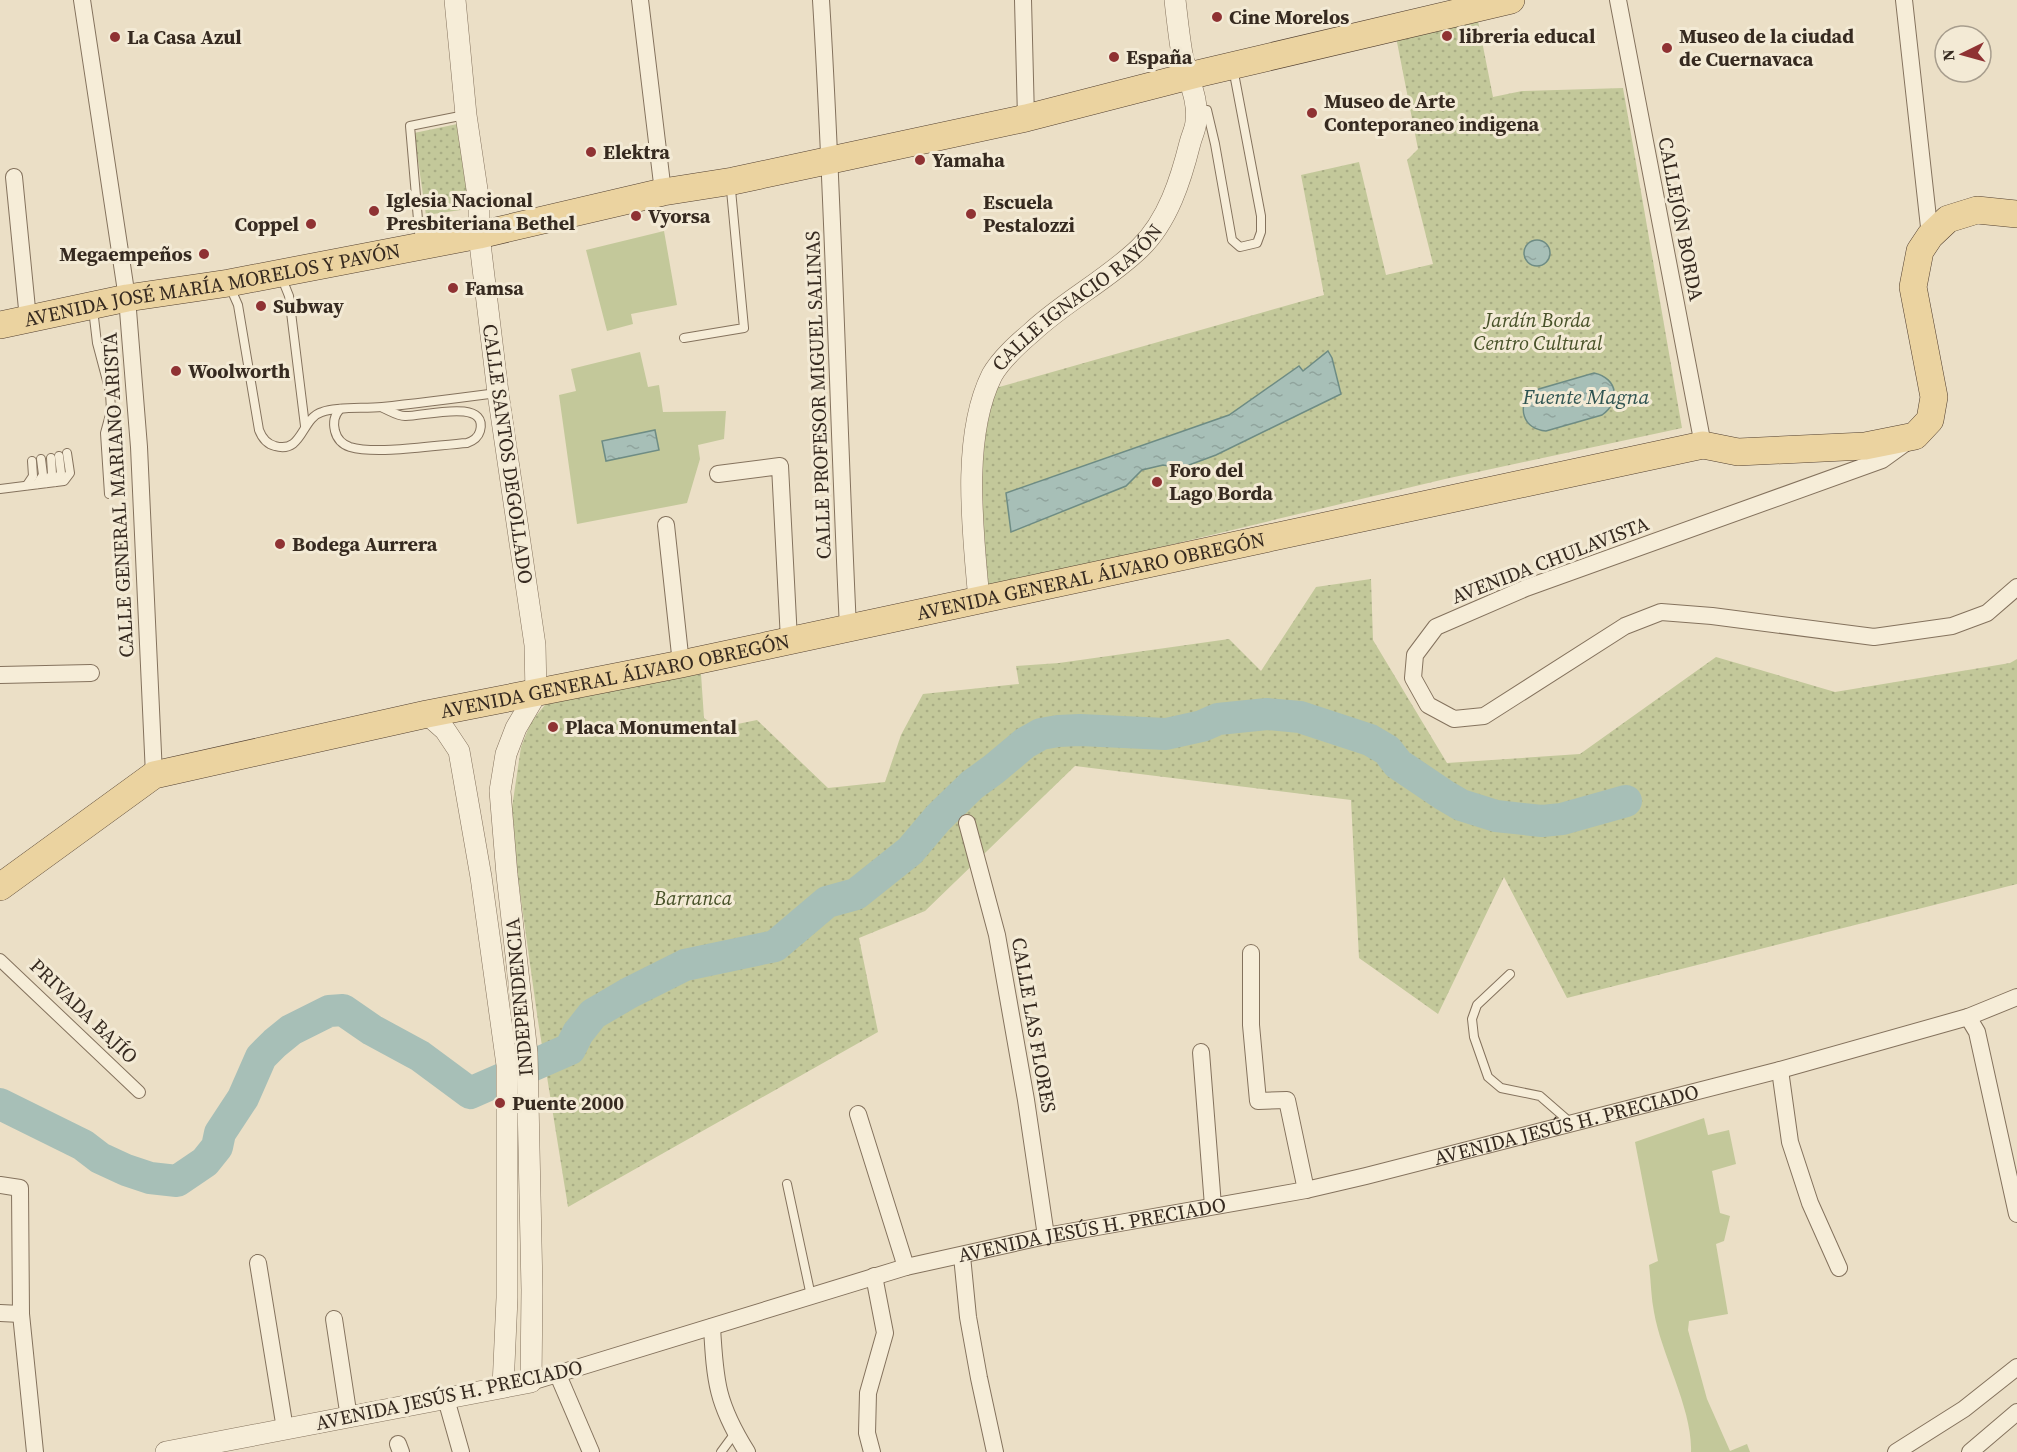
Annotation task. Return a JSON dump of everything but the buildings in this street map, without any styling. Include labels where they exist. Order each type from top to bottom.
[{"type":"main road","name":"AVENIDA JOSÉ MARÍA MORELOS Y PAVÓN","points":[[0,325],[127,298],[229,283],[479,236],[663,192],[733,181],[1026,118],[1197,77],[1453,7],[1511,0]]},
{"type":"main road","points":[[1915,436],[1930,420],[1934,398],[1913,287],[1920,251],[1930,236],[1948,219],[1977,210],[2017,214]]},
{"type":"main road","name":"AVENIDA GENERAL ÁLVARO OBREGÓN","points":[[0,887],[154,775],[427,714],[681,664],[1703,445],[1738,452],[1865,446],[1915,436]]},
{"type":"street","name":"CALLE GENERAL MARIANO ARISTA","points":[[82,0],[127,298],[142,447],[154,775]]},
{"type":"street","name":"CALLE SANTOS DEGOLLADO","points":[[455,0],[466,115],[479,203],[479,236],[498,393],[535,645],[537,694]]},
{"type":"street","points":[[640,0],[663,192]]},
{"type":"street","name":"CALLE PROFESOR MIGUEL SALINAS","points":[[821,0],[831,160],[841,467],[849,628]]},
{"type":"street","points":[[1023,0],[1026,118]]},
{"type":"street","name":"CALLE IGNACIO RAYÓN","points":[[979,600],[972,469],[978,412],[993,374],[1015,347],[1048,316],[1141,248],[1161,222],[1182,172],[1203,107],[1193,88],[1197,77],[1182,56],[1175,0]]},
{"type":"street","name":"CALLEJÓN BORDA","points":[[1618,0],[1703,445]]},
{"type":"street","points":[[1904,0],[1930,236]]},
{"type":"street","points":[[14,177],[28,319]]},
{"type":"street","name":"AVENIDA CHULAVISTA","points":[[1915,436],[1882,460],[1526,588],[1436,627],[1415,655],[1413,678],[1428,705],[1454,719],[1484,716],[1625,626],[1661,612],[1712,616],[1874,637],[1952,626],[1986,613],[2017,587]]},
{"type":"street","points":[[718,474],[780,466],[789,640]]},
{"type":"street","points":[[666,525],[681,664]]},
{"type":"street","points":[[0,675],[91,673]]},
{"type":"street","name":"INDEPENDENCIA","points":[[531,1382],[532,1290],[527,1053],[500,790],[506,754],[516,728],[537,694]]},
{"type":"street","name":"INDEPENDENCIA","points":[[427,714],[445,730],[459,751],[481,877],[507,1065],[507,1298],[503,1388]]},
{"type":"street","name":"CALLE LAS FLORES","points":[[967,823],[997,935],[1026,1100],[1046,1236]]},
{"type":"street","points":[[1251,953],[1251,1025],[1258,1101],[1287,1100],[1306,1190]]},
{"type":"street","name":"PRIVADA BAJÍO","points":[[0,960],[139,1092]]},
{"type":"street","name":"AVENIDA JESÚS H. PRECIADO","points":[[166,1452],[531,1382],[906,1267],[1046,1236],[1306,1190],[1780,1070],[1968,1017],[2017,997]]},
{"type":"street","points":[[1968,1017],[1977,1032],[2017,1214]]},
{"type":"street","points":[[1201,1052],[1213,1206]]},
{"type":"street","points":[[1780,1070],[1791,1142],[1810,1203],[1839,1268]]},
{"type":"street","points":[[858,1114],[906,1267]]},
{"type":"street","points":[[0,1185],[20,1188],[21,1314],[35,1452]]},
{"type":"street","points":[[962,1256],[968,1317],[995,1452]]},
{"type":"street","points":[[258,1263],[285,1429]]},
{"type":"street","points":[[872,1452],[867,1433],[868,1393],[885,1333],[874,1276]]},
{"type":"street","points":[[0,1313],[21,1314]]},
{"type":"street","points":[[334,1318],[349,1418]]},
{"type":"street","points":[[712,1327],[715,1380],[721,1404],[747,1452]]},
{"type":"street","points":[[1896,1452],[1964,1409],[2017,1367]]},
{"type":"street","points":[[558,1375],[591,1452]]},
{"type":"street","points":[[446,1399],[462,1452]]},
{"type":"street","points":[[1970,1452],[2017,1412]]},
{"type":"lane","points":[[1203,107],[1215,144],[1232,240],[1240,247],[1257,243],[1261,232],[1261,216],[1232,66]]},
{"type":"lane","points":[[420,246],[410,126],[466,115]]},
{"type":"lane","points":[[684,338],[744,327],[731,190],[733,181]]},
{"type":"lane","points":[[280,273],[289,296],[305,426]]},
{"type":"lane","points":[[229,283],[238,305],[262,436],[273,446],[285,447],[300,439],[305,426],[313,417],[322,412],[498,393]]},
{"type":"lane","points":[[92,306],[110,392],[111,411],[105,441],[109,494]]},
{"type":"lane","points":[[340,409],[335,414],[336,438],[350,447],[368,450],[467,443],[474,440],[479,432],[477,417],[467,410],[404,416],[381,407]]},
{"type":"lane","points":[[0,489],[64,481],[70,473],[54,456],[52,474],[46,483]]},
{"type":"lane","points":[[27,485],[33,476],[32,461]]},
{"type":"lane","points":[[1510,974],[1477,1005],[1472,1019],[1474,1037],[1488,1077],[1501,1088],[1540,1096],[1571,1124]]},
{"type":"lane","points":[[787,1184],[811,1296]]},
{"type":"lane","points":[[721,1452],[735,1433]]},
{"type":"green space","name":"Jardín Borda Centro Cultural","points":[[1478,21],[1493,97],[1522,91],[1623,88],[1682,428],[1445,479],[981,590],[976,488],[992,389],[1324,295],[1301,175],[1359,162],[1386,275],[1433,264],[1407,160],[1418,149],[1396,37]]},
{"type":"green space","points":[[462,123],[475,208],[426,215],[414,133]]},
{"type":"green space","points":[[664,231],[677,305],[631,314],[633,324],[607,331],[586,250]]},
{"type":"green space","points":[[640,352],[648,387],[659,385],[663,412],[726,411],[724,439],[698,445],[700,459],[687,503],[577,524],[559,395],[576,391],[571,369]]},
{"type":"green space","name":"Barranca","points":[[1371,579],[1373,640],[1447,763],[1580,754],[1716,657],[1835,692],[2010,663],[2017,659],[2017,884],[1567,998],[1504,877],[1438,1014],[1359,958],[1351,800],[1075,766],[925,911],[859,938],[878,1032],[568,1207],[538,1021],[510,821],[521,747],[531,722],[549,700],[701,674],[704,718],[718,728],[757,720],[828,788],[885,782],[901,735],[923,694],[1019,684],[1016,666],[1059,663],[1229,639],[1261,671],[1316,587]]},
{"type":"green space","points":[[1704,1118],[1708,1135],[1729,1130],[1736,1164],[1712,1171],[1720,1213],[1730,1216],[1724,1241],[1716,1244],[1728,1314],[1689,1321],[1688,1330],[1707,1399],[1730,1451],[1747,1444],[1750,1452],[1691,1452],[1687,1418],[1663,1346],[1653,1306],[1649,1265],[1658,1261],[1635,1142]]},
{"type":"water","points":[[1537,240],[1547,243],[1550,253],[1547,263],[1537,266],[1527,263],[1524,253],[1527,243]]},
{"type":"water","points":[[1328,351],[1332,358],[1341,394],[1216,455],[1181,468],[1163,465],[1142,470],[1126,486],[1011,532],[1006,493],[1229,415],[1299,366],[1303,371]]},
{"type":"water","name":"Fuente Magna","points":[[1594,373],[1608,380],[1614,391],[1612,404],[1602,415],[1546,431],[1527,422],[1523,410],[1527,397],[1532,391]]},
{"type":"water","points":[[655,430],[659,450],[606,461],[602,441]]},
{"type":"waterway","points":[[0,1104],[83,1145],[100,1158],[126,1170],[150,1178],[177,1181],[205,1162],[217,1147],[220,1133],[243,1098],[261,1057],[291,1030],[329,1011],[343,1010],[372,1030],[420,1056],[470,1093],[570,1049],[578,1033],[593,1014],[685,965],[775,946],[827,902],[856,894],[910,851],[938,818],[972,785],[1025,743],[1041,734],[1080,730],[1166,734],[1202,726],[1218,719],[1267,714],[1300,717],[1370,740],[1387,750],[1398,764],[1444,795],[1461,805],[1496,816],[1542,821],[1562,819],[1626,801]]},
{"type":"place","name":"Cine Morelos","points":[[1217,17]]},
{"type":"place","name":"libreria educal","points":[[1447,36]]},
{"type":"place","name":"La Casa Azul","points":[[115,37]]},
{"type":"place","name":"Museo de la ciudad de Cuernavaca","points":[[1667,48]]},
{"type":"place","name":"España","points":[[1114,57]]},
{"type":"place","name":"Museo de Arte Conteporaneo indigena","points":[[1312,113]]},
{"type":"place","name":"Elektra","points":[[591,152]]},
{"type":"place","name":"Yamaha","points":[[920,160]]},
{"type":"place","name":"Iglesia Nacional Presbiteriana Bethel","points":[[374,211]]},
{"type":"place","name":"Escuela Pestalozzi","points":[[971,214]]},
{"type":"place","name":"Vyorsa","points":[[636,216]]},
{"type":"place","name":"Coppel","points":[[311,224]]},
{"type":"place","name":"Megaempeños","points":[[204,254]]},
{"type":"place","name":"Famsa","points":[[453,288]]},
{"type":"place","name":"Subway","points":[[261,306]]},
{"type":"place","name":"Woolworth","points":[[176,371]]},
{"type":"place","name":"Foro del Lago Borda","points":[[1157,482]]},
{"type":"place","name":"Bodega Aurrera","points":[[280,544]]},
{"type":"place","name":"Placa Monumental","points":[[553,727]]},
{"type":"place","name":"Puente 2000","points":[[500,1103]]}]
